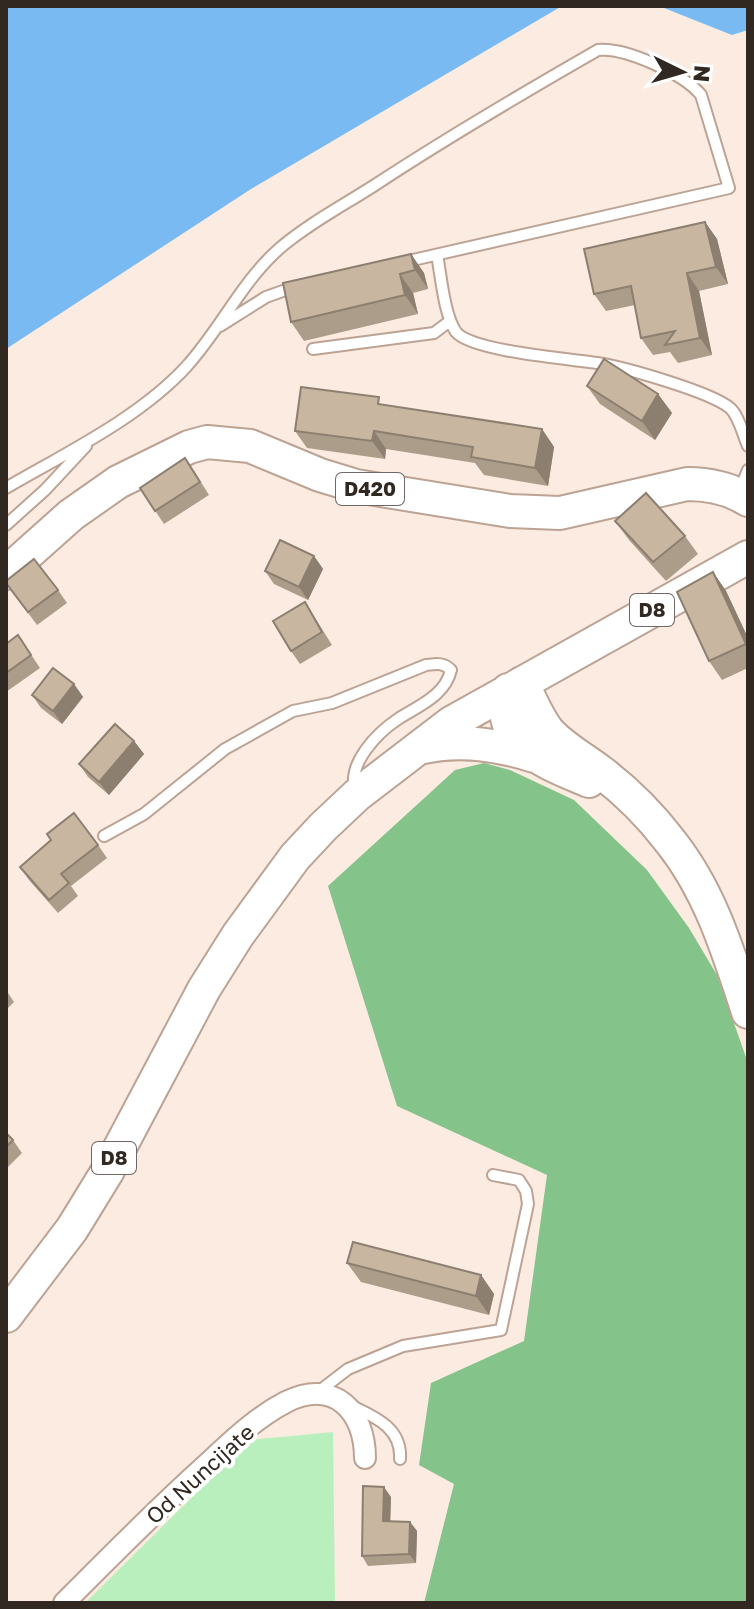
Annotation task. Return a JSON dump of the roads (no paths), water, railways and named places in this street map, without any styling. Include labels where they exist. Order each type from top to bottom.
[{"type":"main road","name":"D420","points":[[6,573],[71,515],[118,482],[189,447],[207,442],[250,446],[320,475],[356,486],[510,511],[560,513],[687,484],[745,488]]},
{"type":"main road","name":"D8","points":[[6,1316],[72,1229],[107,1172],[204,989],[238,935],[295,857],[357,795],[451,723],[748,557]]},
{"type":"main road","points":[[537,757],[517,741],[506,719],[505,705],[515,686],[555,738],[599,770],[670,841],[706,896],[748,1012]]},
{"type":"main road","points":[[415,749],[438,744],[480,744],[516,750],[626,796]]},
{"type":"street","points":[[314,1395],[337,1398],[348,1404],[359,1420],[365,1442],[365,1458]]},
{"type":"street","name":"Od Nuncijate","points":[[64,1603],[180,1488],[247,1428],[288,1401],[314,1395]]},
{"type":"lane","points":[[6,488],[96,436],[185,369],[264,264],[302,232],[473,122],[598,50],[610,49],[669,72],[692,85],[701,95],[729,188],[399,263]]},
{"type":"lane","points":[[437,255],[450,321],[457,335],[510,351],[600,363],[644,374],[719,400],[733,410],[748,446]]},
{"type":"lane","points":[[220,326],[266,297],[308,282]]},
{"type":"lane","points":[[313,349],[434,333],[450,321]]},
{"type":"lane","points":[[6,525],[45,490],[96,436]]},
{"type":"lane","points":[[104,836],[144,814],[225,749],[293,711],[332,703],[426,665],[439,663],[446,666],[451,670],[442,689],[394,721],[362,755],[354,768],[353,781],[357,795]]},
{"type":"lane","points":[[314,1395],[348,1369],[403,1346],[501,1330],[528,1204],[526,1191],[519,1180],[493,1175]]},
{"type":"lane","points":[[348,1404],[378,1419],[393,1431],[401,1447],[400,1459]]},
{"type":"water","points":[[6,6],[562,6],[251,189],[6,349]]},
{"type":"water","points":[[659,6],[748,6],[748,30],[732,35]]}]
